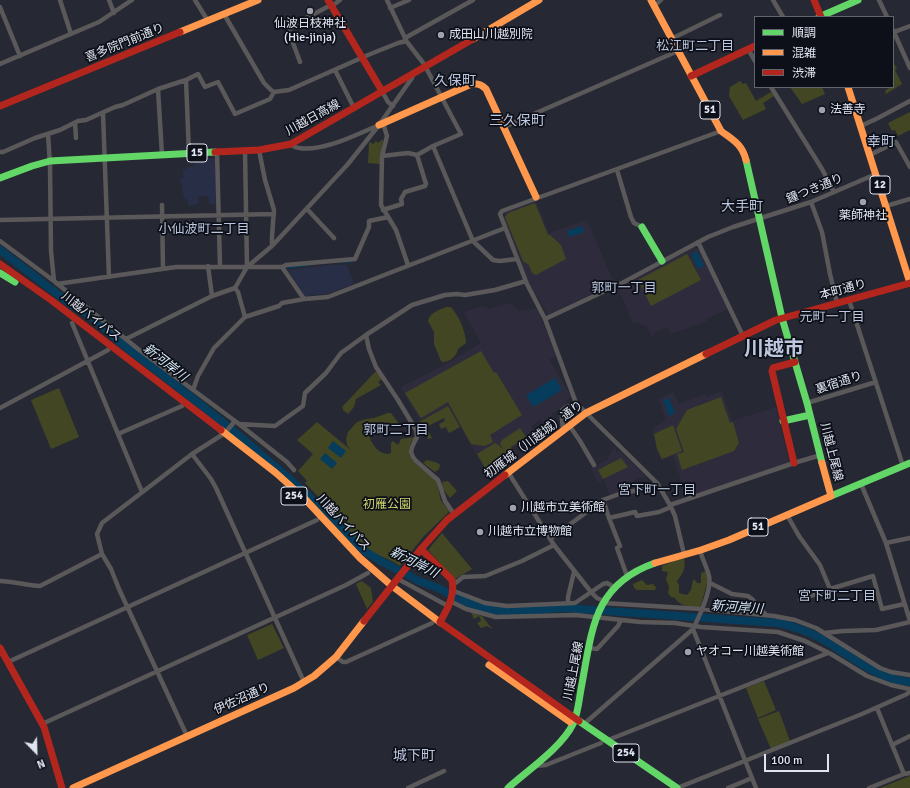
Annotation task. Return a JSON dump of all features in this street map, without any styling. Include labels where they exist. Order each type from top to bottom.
[{"type":"main road","name":"喜多院門前通り","points":[[0,106],[258,0]]},
{"type":"main road","name":"川越日高線","points":[[0,178],[50,161],[245,151],[274,148],[291,144],[538,0]]},
{"type":"main road","points":[[814,0],[821,16]]},
{"type":"main road","points":[[823,16],[858,0]]},
{"type":"main road","points":[[330,3],[344,24],[382,91]]},
{"type":"main road","name":"川越上尾線","points":[[508,788],[558,744],[574,721],[597,616],[603,603],[614,587],[627,576],[645,568],[684,554],[714,546],[831,496],[807,403],[782,318],[744,153],[739,144],[720,131],[653,3]]},
{"type":"main road","points":[[690,76],[754,46]]},
{"type":"main road","points":[[381,124],[473,83],[480,84],[486,89],[536,197]]},
{"type":"main road","name":"12","points":[[848,88],[910,283]]},
{"type":"main road","points":[[642,227],[662,261]]},
{"type":"main road","name":"川越バイパス","points":[[0,264],[51,300],[276,473],[305,499],[390,588],[432,623],[513,683],[677,788]]},
{"type":"main road","name":"川越バイパス","points":[[0,273],[25,288],[182,406],[225,433],[273,476],[368,572],[440,622],[574,721],[584,724],[605,742],[667,788]]},
{"type":"main road","name":"本町通り","points":[[782,318],[910,283]]},
{"type":"main road","name":"初雁城（川越城）通り","points":[[390,588],[438,528],[508,472],[586,413],[782,318]]},
{"type":"main road","points":[[794,463],[772,371],[773,368],[795,362]]},
{"type":"main road","points":[[783,421],[810,415]]},
{"type":"main road","points":[[831,496],[907,464]]},
{"type":"main road","points":[[421,548],[452,580],[454,588],[449,604],[440,622]]},
{"type":"main road","name":"伊佐沼通り","points":[[73,788],[304,682],[314,676],[336,657],[390,588]]},
{"type":"main road","points":[[0,648],[42,724],[62,788]]},
{"type":"street","points":[[60,0],[71,34]]},
{"type":"street","points":[[109,0],[114,13]]},
{"type":"street","points":[[0,64],[100,22],[132,0]]},
{"type":"street","points":[[195,0],[208,21]]},
{"type":"street","points":[[300,62],[289,32],[290,28],[330,3],[340,0]]},
{"type":"street","points":[[382,156],[408,153],[417,155],[433,146],[461,134],[417,53],[405,40],[386,0]]},
{"type":"street","points":[[390,8],[409,0]]},
{"type":"street","points":[[224,14],[264,83],[274,92],[281,92],[297,88],[405,40],[472,0]]},
{"type":"street","points":[[653,3],[661,0]]},
{"type":"street","points":[[773,0],[782,16]]},
{"type":"street","points":[[879,0],[887,16]]},
{"type":"street","points":[[0,7],[20,56]]},
{"type":"street","points":[[671,38],[720,15]]},
{"type":"street","points":[[910,26],[894,31],[910,68]]},
{"type":"street","points":[[748,49],[754,59]]},
{"type":"street","points":[[504,127],[678,51]]},
{"type":"street","points":[[335,70],[354,108]]},
{"type":"street","points":[[126,339],[212,296],[236,288],[247,267],[272,246],[348,164],[381,124],[412,78],[413,74]]},
{"type":"street","points":[[0,152],[78,121],[86,120],[132,102],[158,89],[199,75],[205,87],[218,82],[235,114],[270,99],[274,92]]},
{"type":"street","points":[[186,80],[189,154]]},
{"type":"street","points":[[772,88],[822,169],[834,192]]},
{"type":"street","points":[[158,89],[162,155]]},
{"type":"street","points":[[382,91],[388,102],[393,106]]},
{"type":"street","points":[[861,126],[910,101]]},
{"type":"street","points":[[103,113],[109,277]]},
{"type":"street","points":[[74,123],[76,138]]},
{"type":"street","points":[[291,144],[298,148],[316,148],[333,144],[381,124]]},
{"type":"street","points":[[381,124],[387,136],[382,156],[381,205],[396,230],[408,265]]},
{"type":"street","points":[[684,554],[677,522],[671,506],[657,483],[576,403],[545,318],[526,281],[500,214],[502,211],[536,197],[616,170],[720,131]]},
{"type":"street","points":[[48,134],[50,161],[51,251],[56,283]]},
{"type":"street","points":[[870,155],[896,142],[910,167]]},
{"type":"street","points":[[433,146],[472,241],[493,260],[500,261],[517,258]]},
{"type":"street","points":[[259,150],[274,214],[272,246]]},
{"type":"street","points":[[245,151],[247,267]]},
{"type":"street","points":[[217,152],[220,266]]},
{"type":"street","points":[[383,210],[402,204],[401,199],[405,192],[426,184],[417,155]]},
{"type":"street","points":[[616,170],[631,217],[634,223],[642,227]]},
{"type":"street","name":"鐘つき通り","points":[[545,318],[624,282],[698,242],[728,229],[811,202],[876,174]]},
{"type":"street","points":[[886,206],[910,198]]},
{"type":"street","points":[[811,202],[822,232],[837,303]]},
{"type":"street","points":[[162,205],[164,269]]},
{"type":"street","points":[[307,209],[334,238]]},
{"type":"street","points":[[0,220],[274,214]]},
{"type":"street","points":[[56,283],[176,267],[282,267],[295,264],[355,259],[370,221],[388,217]]},
{"type":"street","points":[[193,390],[198,376],[214,348],[245,317],[279,306],[282,303],[328,297],[505,228]]},
{"type":"street","points":[[0,240],[126,339],[287,462],[294,470]]},
{"type":"street","points":[[698,242],[743,336]]},
{"type":"street","points":[[208,266],[212,296]]},
{"type":"street","points":[[282,267],[304,299]]},
{"type":"street","points":[[187,736],[119,589],[111,568],[102,554],[97,534],[102,523],[192,454],[225,433],[236,423],[275,426],[302,406],[305,393],[326,373],[341,353],[412,305],[445,295],[465,295],[495,290],[526,281]]},
{"type":"street","points":[[236,288],[245,317]]},
{"type":"street","name":"裏宿通り","points":[[849,300],[876,382],[907,464]]},
{"type":"street","points":[[72,323],[142,492]]},
{"type":"street","points":[[366,335],[369,349],[376,367],[416,430],[417,437],[411,452],[413,457],[438,480],[445,501],[454,514]]},
{"type":"street","points":[[0,408],[108,350]]},
{"type":"street","name":"裏宿通り","points":[[807,403],[876,382]]},
{"type":"street","points":[[576,403],[562,410],[562,420],[566,427],[580,441],[594,465]]},
{"type":"street","points":[[118,434],[182,406]]},
{"type":"street","points":[[192,454],[216,488],[304,682]]},
{"type":"street","points":[[609,518],[635,512],[637,516],[652,514],[794,463],[821,455]]},
{"type":"street","points":[[508,472],[554,545],[590,592],[603,603],[766,615],[795,620],[816,628],[880,668],[891,672],[910,675]]},
{"type":"street","points":[[550,539],[603,500],[619,494],[643,489],[657,483]]},
{"type":"street","points":[[824,633],[876,630],[910,621],[909,611],[904,604],[886,543],[861,484]]},
{"type":"street","points":[[603,500],[620,546],[617,548],[627,576]]},
{"type":"street","points":[[787,515],[799,536],[820,565],[830,589]]},
{"type":"street","points":[[8,662],[317,520]]},
{"type":"street","points":[[886,543],[910,538]]},
{"type":"street","points":[[554,545],[522,561],[485,576],[463,577],[454,588],[485,603],[507,606],[575,603],[603,584],[607,583],[614,587]]},
{"type":"street","points":[[584,724],[695,625],[710,583],[700,550]]},
{"type":"street","points":[[0,581],[32,586],[48,584],[102,554]]},
{"type":"street","points":[[42,724],[346,585],[368,572]]},
{"type":"street","points":[[568,603],[574,572]]},
{"type":"street","points":[[800,600],[873,576],[882,609],[904,604]]},
{"type":"street","points":[[399,577],[449,604],[496,617],[576,615],[597,616],[620,620],[778,632],[800,639],[828,653],[867,676],[910,690],[907,694],[877,708],[677,788]]},
{"type":"street","points":[[710,583],[732,594],[752,598],[766,615]]},
{"type":"street","points":[[589,648],[596,649],[618,626],[620,620]]},
{"type":"street","points":[[336,657],[346,662],[432,623]]},
{"type":"street","points":[[695,625],[720,696],[756,788]]},
{"type":"street","points":[[533,766],[546,764],[605,742],[828,653]]},
{"type":"street","points":[[877,708],[904,774]]},
{"type":"street","points":[[892,745],[910,736]]},
{"type":"street","points":[[408,788],[444,771]]},
{"type":"street","points":[[869,788],[910,773]]},
{"type":"street","points":[[728,788],[752,778]]},
{"type":"shaded area","points":[[215,158],[216,205],[209,204],[208,196],[199,196],[198,204],[188,206],[187,199],[184,199],[180,178],[184,177],[182,169],[195,166],[195,159]]},
{"type":"shaded area","points":[[536,201],[549,233],[587,220],[614,283],[548,315],[530,285],[504,218],[505,212]]},
{"type":"shaded area","points":[[582,226],[584,232],[569,237],[567,231]]},
{"type":"shaded area","points":[[694,247],[701,250],[728,309],[706,319],[707,321],[670,334],[668,327],[654,333],[655,336],[652,337],[646,325],[633,323],[618,289]]},
{"type":"shaded area","points":[[697,251],[704,266],[698,269],[691,254]]},
{"type":"shaded area","points":[[330,265],[347,265],[354,284],[324,295],[305,296],[288,270]]},
{"type":"shaded area","points":[[512,303],[518,311],[537,309],[556,356],[549,359],[571,397],[566,400],[567,404],[551,414],[551,416],[543,422],[541,419],[531,426],[535,433],[512,448],[512,463],[491,479],[448,406],[420,421],[401,387],[448,363],[481,343],[464,312],[483,306],[489,309]]},
{"type":"shaded area","points":[[555,378],[562,390],[533,407],[526,395]]},
{"type":"shaded area","points":[[722,391],[732,421],[776,407],[789,463],[687,497],[673,456],[661,460],[657,449],[652,429],[666,420],[659,399],[673,392],[679,404],[705,394],[706,397]]},
{"type":"shaded area","points":[[669,398],[675,413],[669,416],[663,400]]},
{"type":"shaded area","points":[[333,441],[346,451],[341,458],[328,448]]},
{"type":"shaded area","points":[[614,447],[617,452],[621,452],[646,476],[634,480],[636,489],[610,496],[604,480],[598,482],[591,468],[607,460]]},
{"type":"shaded area","points":[[325,453],[337,463],[332,469],[320,459]]},
{"type":"green space","points":[[894,63],[897,69],[895,70],[902,84],[886,94],[885,91],[889,88],[894,88]]},
{"type":"green space","points":[[740,81],[743,84],[746,83],[756,101],[771,92],[774,96],[763,103],[766,109],[743,120],[729,96],[730,87]]},
{"type":"green space","points":[[791,88],[822,88],[825,94],[802,104]]},
{"type":"green space","points":[[910,112],[910,130],[898,136],[895,130],[892,131],[888,123]]},
{"type":"green space","points":[[383,139],[380,164],[368,163],[369,143],[370,142],[373,144],[376,141],[378,143]]},
{"type":"green space","points":[[535,203],[548,235],[550,235],[561,245],[566,259],[536,275],[532,273],[529,265],[523,261],[505,217],[508,213]]},
{"type":"green space","points":[[687,254],[701,280],[651,306],[638,280]]},
{"type":"green space","points":[[446,307],[451,307],[457,315],[463,329],[466,343],[458,349],[453,358],[443,362],[441,361],[434,344],[434,332],[428,321],[432,314]]},
{"type":"green space","points":[[481,351],[494,373],[496,372],[522,415],[490,435],[493,442],[485,446],[471,444],[448,402],[421,418],[405,393]]},
{"type":"green space","points":[[375,372],[377,372],[382,379],[378,382],[381,385],[356,399],[354,407],[348,414],[342,407]]},
{"type":"green space","points":[[59,388],[79,437],[51,449],[31,400]]},
{"type":"green space","points":[[721,397],[730,423],[733,422],[739,443],[734,451],[682,470],[677,454],[684,452],[676,429],[687,410]]},
{"type":"green space","points":[[448,406],[460,427],[449,433],[446,427],[441,429],[439,424],[445,421],[444,418],[426,427],[432,438],[428,439],[423,428],[419,429],[415,424]]},
{"type":"green space","name":"初雁公園","points":[[391,413],[400,425],[393,426],[388,422],[380,423],[369,433],[373,445],[383,453],[387,454],[391,453],[391,443],[393,441],[398,445],[401,439],[415,437],[410,445],[410,456],[417,465],[435,479],[441,501],[450,511],[424,536],[400,566],[356,542],[331,510],[305,483],[307,481],[298,471],[313,454],[297,440],[317,422],[351,450],[347,445],[346,439],[348,432],[357,422]]},
{"type":"green space","points":[[673,425],[682,451],[662,459],[657,449],[654,434]]},
{"type":"green space","points":[[520,428],[526,437],[511,447],[511,452],[505,453],[500,444],[502,440]]},
{"type":"green space","points":[[495,443],[500,446],[504,452],[509,464],[490,476],[477,454]]},
{"type":"green space","points":[[621,458],[628,467],[603,479],[598,470]]},
{"type":"green space","points":[[427,460],[438,463],[440,465],[439,469],[435,472],[423,463]]},
{"type":"green space","points":[[448,481],[457,491],[450,498],[443,490],[442,482]]},
{"type":"green space","points":[[442,533],[472,569],[455,579],[428,550]]},
{"type":"green space","points":[[684,558],[685,565],[677,581],[679,585],[679,593],[687,595],[691,590],[693,580],[697,583],[701,583],[701,573],[706,571],[708,580],[701,605],[699,607],[682,605],[668,593],[669,587],[666,579],[668,572],[662,571],[662,566]]},
{"type":"green space","points":[[642,580],[647,585],[653,584],[656,587],[655,590],[637,590],[634,588],[633,584]]},
{"type":"green space","points":[[362,581],[371,588],[373,602],[367,609],[356,584]]},
{"type":"green space","points":[[471,612],[483,617],[492,629],[487,626],[481,628],[477,623],[481,621],[479,616],[474,619]]},
{"type":"green space","points":[[272,624],[284,648],[258,660],[247,635]]},
{"type":"green space","points":[[764,681],[776,710],[758,718],[746,688]]},
{"type":"green space","points":[[779,711],[790,741],[771,749],[758,719]]},
{"type":"green space","points":[[910,776],[910,788],[880,788]]},
{"type":"waterway","name":"新河岸川","points":[[0,250],[73,306],[98,322],[127,348],[232,430],[339,524],[362,549],[420,581],[475,606],[487,609],[516,611],[565,608],[778,623],[797,628],[828,642],[861,664],[884,676],[910,682]]},
{"type":"waterway","points":[[340,262],[352,262]]},
{"type":"waterway","points":[[287,268],[310,265]]},
{"type":"traffic: fast","points":[[821,16],[858,0]]},
{"type":"traffic: fast","points":[[0,178],[50,161],[215,152]]},
{"type":"traffic: fast","points":[[746,160],[782,318],[807,403],[822,463]]},
{"type":"traffic: fast","points":[[642,227],[662,261]]},
{"type":"traffic: fast","points":[[0,273],[15,282]]},
{"type":"traffic: fast","points":[[783,421],[810,415]]},
{"type":"traffic: fast","points":[[831,496],[910,463]]},
{"type":"traffic: fast","points":[[508,788],[553,750],[568,733],[573,724],[577,711],[588,648],[598,613],[607,598],[618,584],[634,572],[655,563]]},
{"type":"traffic: fast","points":[[579,721],[677,788]]},
{"type":"traffic: slow","points":[[180,32],[258,0]]},
{"type":"traffic: slow","points":[[473,39],[539,0]]},
{"type":"traffic: slow","points":[[651,0],[721,131],[739,146],[746,160]]},
{"type":"traffic: slow","points":[[379,125],[469,85],[480,85],[486,89],[536,197]]},
{"type":"traffic: slow","points":[[848,88],[910,283]]},
{"type":"traffic: slow","points":[[505,475],[586,413],[706,354]]},
{"type":"traffic: slow","points":[[221,430],[276,473],[305,499],[360,558],[392,586],[441,623]]},
{"type":"traffic: slow","points":[[655,563],[701,550],[729,540],[831,496],[822,463]]},
{"type":"traffic: slow","points":[[73,788],[294,688],[314,676],[336,657],[364,621]]},
{"type":"traffic: slow","points":[[489,665],[570,722]]},
{"type":"traffic: jam","points":[[328,0],[382,91]]},
{"type":"traffic: jam","points":[[814,0],[821,16]]},
{"type":"traffic: jam","points":[[0,106],[180,32]]},
{"type":"traffic: jam","points":[[215,152],[259,150],[291,144],[473,39]]},
{"type":"traffic: jam","points":[[691,76],[754,46]]},
{"type":"traffic: jam","points":[[0,264],[51,300],[221,430]]},
{"type":"traffic: jam","points":[[706,354],[776,320],[910,283]]},
{"type":"traffic: jam","points":[[794,463],[772,371],[773,368],[795,362]]},
{"type":"traffic: jam","points":[[364,621],[421,549],[447,520],[505,475]]},
{"type":"traffic: jam","points":[[421,549],[452,580],[452,597],[440,622]]},
{"type":"traffic: jam","points":[[441,623],[579,721]]},
{"type":"traffic: jam","points":[[0,648],[44,727],[62,788]]},
{"type":"place","name":"仙波日枝神社 (Hie-jinja)","points":[[310,11]]},
{"type":"place","name":"成田山川越別院","points":[[441,35]]},
{"type":"place","name":"法善寺","points":[[822,110]]},
{"type":"place","name":"薬師神社","points":[[863,202]]},
{"type":"place","name":"川越市立美術館","points":[[513,508]]},
{"type":"place","name":"川越市立博物館","points":[[480,532]]},
{"type":"place","name":"ヤオコー川越美術館","points":[[688,652]]},
{"type":"district","name":"松江町二丁目","points":[[695,47]]},
{"type":"district","name":"久保町","points":[[455,81]]},
{"type":"district","name":"三久保町","points":[[517,121]]},
{"type":"district","name":"幸町","points":[[881,142]]},
{"type":"district","name":"大手町","points":[[742,207]]},
{"type":"district","name":"小仙波町二丁目","points":[[204,230]]},
{"type":"district","name":"郭町一丁目","points":[[624,289]]},
{"type":"district","name":"元町一丁目","points":[[832,318]]},
{"type":"district","name":"川越市","points":[[774,350]]},
{"type":"district","name":"郭町二丁目","points":[[396,431]]},
{"type":"district","name":"宮下町一丁目","points":[[657,491]]},
{"type":"district","name":"宮下町二丁目","points":[[837,597]]},
{"type":"district","name":"城下町","points":[[414,756]]}]
